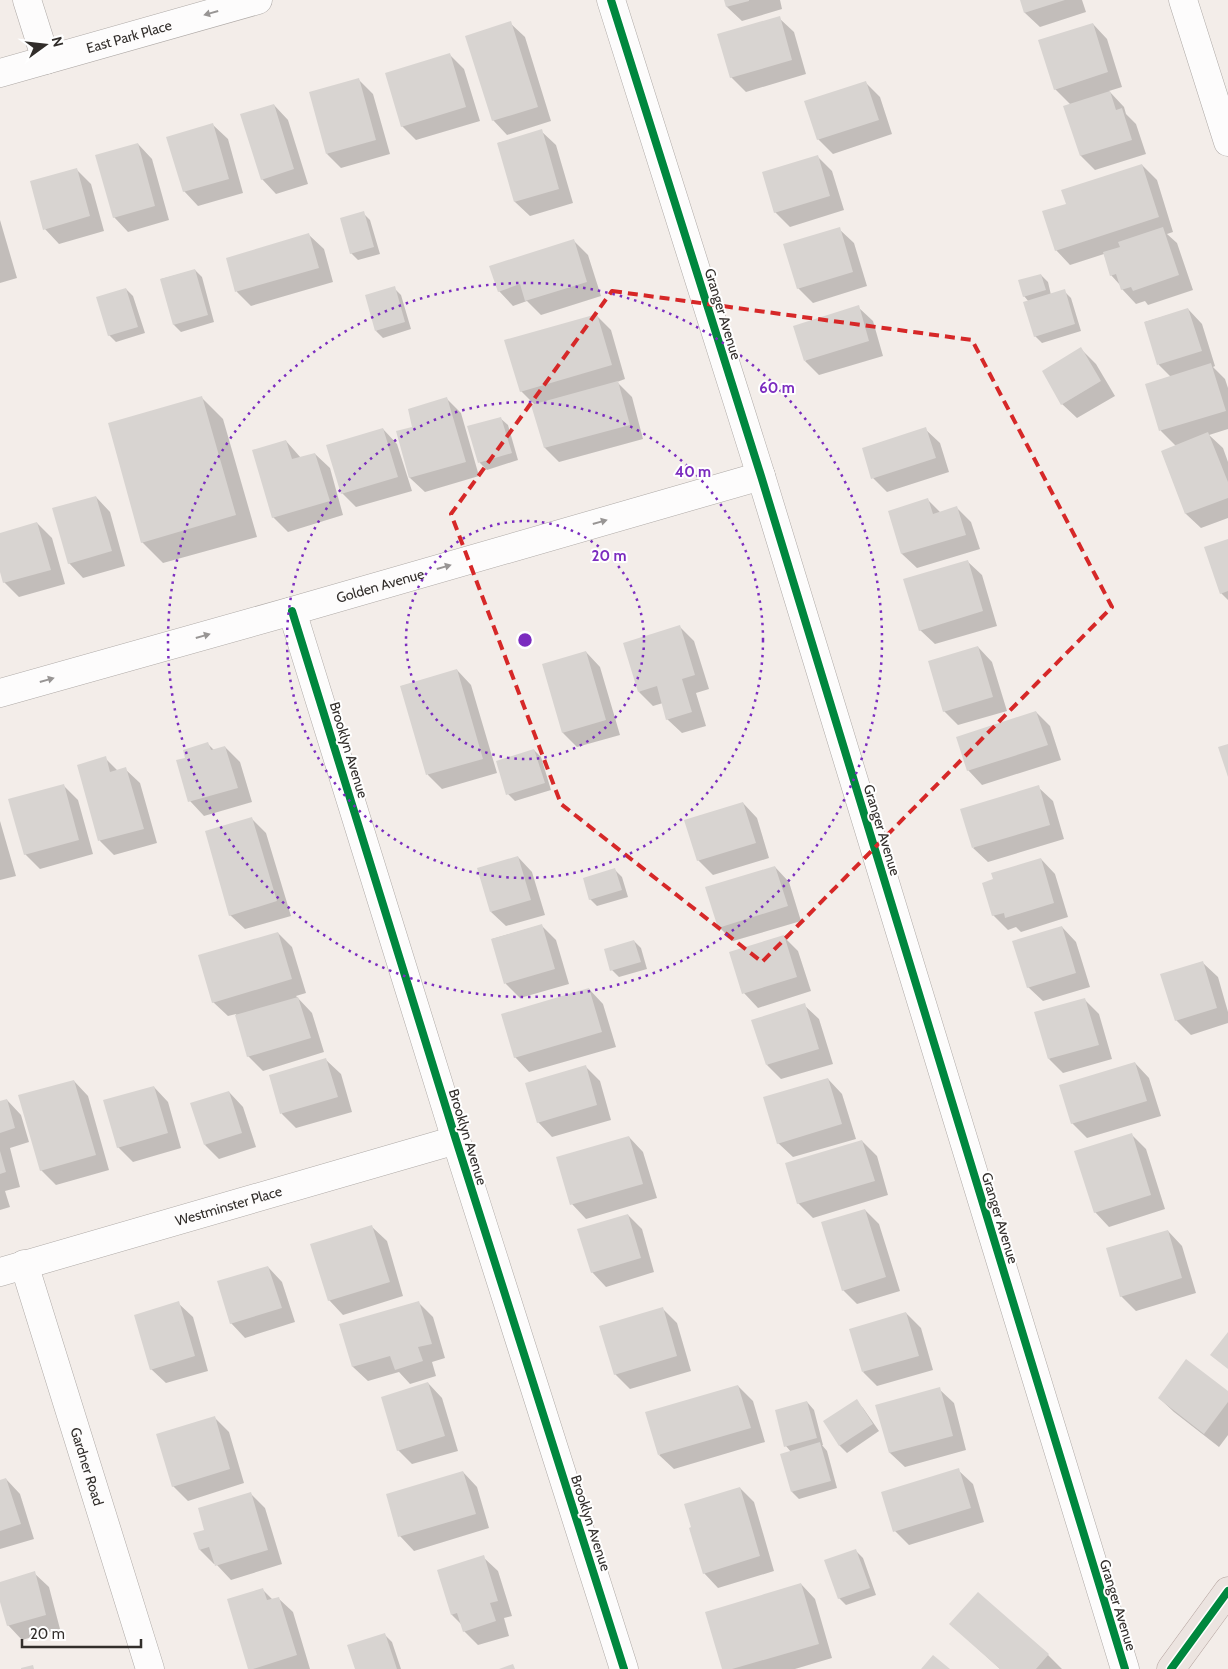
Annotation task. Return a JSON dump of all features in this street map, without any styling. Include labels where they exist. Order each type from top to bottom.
[{"type":"main road","points":[[1171,1669],[1228,1591]]},
{"type":"street","points":[[28,0],[46,60]]},
{"type":"street","name":"East Park Place","points":[[0,73],[258,0]]},
{"type":"street","name":"Granger Avenue","points":[[611,0],[761,476],[1125,1669]]},
{"type":"street","points":[[1183,0],[1228,142]]},
{"type":"street","name":"Golden Avenue","points":[[0,693],[761,476]]},
{"type":"street","name":"Brooklyn Avenue","points":[[292,611],[456,1140],[624,1669]]},
{"type":"street","name":"Westminster Place","points":[[12,1268],[456,1140]]},
{"type":"street","name":"Gardner Road","points":[[12,1268],[150,1669]]},
{"type":"highlighted area","points":[[612,291],[972,340],[1112,607],[762,962],[561,804],[451,514]]},
{"type":"building","points":[[724,0],[749,0],[749,1],[726,7]]},
{"type":"building","points":[[1020,0],[1065,0],[1024,13]]},
{"type":"building","points":[[780,16],[792,60],[730,78],[717,34]]},
{"type":"building","points":[[511,21],[538,107],[492,121],[465,36]]},
{"type":"building","points":[[1093,23],[1108,72],[1054,90],[1038,40]]},
{"type":"building","points":[[450,53],[466,107],[401,127],[385,73]]},
{"type":"building","points":[[359,78],[376,140],[326,154],[309,92]]},
{"type":"building","points":[[866,81],[879,120],[817,140],[804,101]]},
{"type":"building","points":[[1110,91],[1116,110],[1122,108],[1132,140],[1080,156],[1063,106]]},
{"type":"building","points":[[274,104],[294,169],[261,180],[240,114]]},
{"type":"building","points":[[213,123],[229,179],[183,192],[166,137]]},
{"type":"building","points":[[542,129],[559,189],[514,202],[497,143]]},
{"type":"building","points":[[138,143],[155,206],[113,218],[95,155]]},
{"type":"building","points":[[818,155],[830,196],[774,213],[762,172]]},
{"type":"building","points":[[1142,164],[1159,217],[1055,251],[1042,211],[1066,204],[1061,190]]},
{"type":"building","points":[[77,168],[90,216],[43,230],[30,181]]},
{"type":"building","points":[[364,211],[374,247],[350,254],[340,218]]},
{"type":"building","points":[[840,227],[853,272],[797,289],[783,244]]},
{"type":"building","points":[[1163,227],[1179,275],[1133,291],[1131,287],[1121,290],[1116,274],[1110,276],[1103,252],[1120,247],[1118,242]]},
{"type":"building","points":[[309,233],[319,268],[235,292],[226,258]]},
{"type":"building","points":[[574,239],[587,282],[525,301],[520,284],[498,292],[489,266]]},
{"type":"building","points":[[195,269],[208,315],[173,325],[160,279]]},
{"type":"building","points":[[1041,274],[1046,290],[1023,297],[1018,280]]},
{"type":"building","points":[[395,286],[405,322],[375,331],[365,295]]},
{"type":"building","points":[[126,288],[138,327],[108,336],[96,297]]},
{"type":"building","points":[[1065,289],[1075,324],[1034,337],[1023,302]]},
{"type":"building","points":[[859,305],[869,341],[804,361],[793,326]]},
{"type":"building","points":[[1188,308],[1202,351],[1157,365],[1144,322]]},
{"type":"building","points":[[597,314],[612,365],[520,392],[504,340]]},
{"type":"building","points":[[1081,347],[1101,381],[1061,405],[1042,371]]},
{"type":"building","points":[[1211,363],[1226,411],[1159,431],[1145,384]]},
{"type":"building","points":[[618,381],[630,425],[544,448],[531,405]]},
{"type":"building","points":[[202,396],[236,515],[141,543],[108,423]]},
{"type":"building","points":[[447,397],[466,462],[409,478],[396,431],[412,427],[408,409]]},
{"type":"building","points":[[501,417],[512,453],[478,463],[467,426]]},
{"type":"building","points":[[926,427],[936,458],[871,479],[862,448]]},
{"type":"building","points":[[383,428],[398,477],[341,494],[326,445]]},
{"type":"building","points":[[1208,432],[1228,482],[1228,498],[1185,514],[1161,451]]},
{"type":"building","points":[[286,440],[292,459],[315,453],[330,501],[272,518],[252,450]]},
{"type":"building","points":[[96,496],[112,551],[68,564],[52,508]]},
{"type":"building","points":[[928,498],[933,514],[957,506],[966,535],[901,554],[888,511]]},
{"type":"building","points":[[37,522],[51,570],[3,583],[0,572],[0,533]]},
{"type":"building","points":[[1228,539],[1228,591],[1220,594],[1204,547]]},
{"type":"building","points":[[968,560],[983,611],[919,631],[903,579]]},
{"type":"building","points":[[680,625],[695,675],[682,679],[692,712],[666,720],[657,686],[638,692],[623,643]]},
{"type":"building","points":[[978,646],[993,697],[943,712],[928,661]]},
{"type":"building","points":[[586,651],[606,720],[562,733],[542,664]]},
{"type":"building","points":[[457,669],[483,759],[426,775],[400,686]]},
{"type":"building","points":[[1036,711],[1048,745],[967,771],[956,737]]},
{"type":"building","points":[[208,742],[211,750],[225,746],[238,788],[188,802],[176,760],[185,758],[183,750]]},
{"type":"building","points":[[1228,744],[1228,777],[1218,747]]},
{"type":"building","points":[[534,749],[545,783],[506,795],[496,761]]},
{"type":"building","points":[[106,756],[110,772],[126,767],[144,829],[98,841],[77,765]]},
{"type":"building","points":[[64,784],[79,840],[24,855],[8,799]]},
{"type":"building","points":[[1039,785],[1050,825],[972,848],[960,809]]},
{"type":"building","points":[[743,802],[756,843],[697,861],[684,820]]},
{"type":"building","points":[[252,817],[277,901],[229,916],[205,831]]},
{"type":"building","points":[[518,856],[531,900],[490,912],[477,868]]},
{"type":"building","points":[[1041,858],[1054,903],[1005,918],[1004,913],[992,916],[982,883],[993,879],[991,873]]},
{"type":"building","points":[[775,866],[788,906],[718,928],[705,887]]},
{"type":"building","points":[[615,868],[622,890],[589,900],[583,878]]},
{"type":"building","points":[[542,924],[555,969],[504,984],[491,939]]},
{"type":"building","points":[[1062,926],[1076,973],[1027,988],[1012,941]]},
{"type":"building","points":[[278,932],[292,979],[212,1003],[198,955]]},
{"type":"building","points":[[784,935],[797,977],[742,994],[729,952]]},
{"type":"building","points":[[634,940],[641,962],[610,971],[604,949]]},
{"type":"building","points":[[1203,961],[1217,1008],[1175,1021],[1160,974]]},
{"type":"building","points":[[589,988],[602,1032],[514,1058],[501,1014]]},
{"type":"building","points":[[298,997],[311,1038],[247,1057],[235,1015]]},
{"type":"building","points":[[1085,998],[1099,1045],[1048,1059],[1034,1012]]},
{"type":"building","points":[[805,1003],[819,1049],[766,1065],[751,1020]]},
{"type":"building","points":[[326,1058],[338,1097],[280,1114],[269,1075]]},
{"type":"building","points":[[1135,1062],[1147,1101],[1071,1124],[1059,1085]]},
{"type":"building","points":[[586,1065],[597,1105],[537,1123],[525,1083]]},
{"type":"building","points":[[828,1078],[842,1124],[777,1144],[763,1097]]},
{"type":"building","points":[[74,1080],[96,1155],[40,1171],[18,1095]]},
{"type":"building","points":[[154,1086],[168,1133],[117,1148],[103,1100]]},
{"type":"building","points":[[229,1091],[242,1133],[204,1145],[190,1103]]},
{"type":"building","points":[[7,1099],[15,1128],[0,1133],[0,1101]]},
{"type":"building","points":[[1132,1133],[1151,1195],[1094,1213],[1074,1151]]},
{"type":"building","points":[[629,1136],[643,1184],[570,1205],[556,1157]]},
{"type":"building","points":[[862,1140],[875,1181],[797,1204],[785,1163]]},
{"type":"building","points":[[0,1151],[6,1172],[0,1174]]},
{"type":"building","points":[[865,1209],[886,1277],[842,1291],[821,1222]]},
{"type":"building","points":[[628,1214],[641,1258],[591,1273],[577,1229]]},
{"type":"building","points":[[372,1225],[390,1282],[328,1301],[310,1244]]},
{"type":"building","points":[[1168,1230],[1182,1278],[1120,1297],[1106,1248]]},
{"type":"building","points":[[268,1266],[282,1308],[230,1324],[217,1281]]},
{"type":"building","points":[[179,1301],[195,1356],[150,1370],[134,1315]]},
{"type":"building","points":[[419,1301],[432,1344],[418,1347],[423,1361],[395,1370],[390,1356],[352,1367],[339,1324]]},
{"type":"building","points":[[663,1307],[677,1356],[614,1375],[599,1326]]},
{"type":"building","points":[[906,1312],[919,1356],[862,1372],[849,1329]]},
{"type":"building","points":[[1228,1332],[1228,1369],[1210,1355]]},
{"type":"building","points":[[1186,1359],[1228,1391],[1228,1402],[1204,1434],[1158,1398]]},
{"type":"building","points":[[428,1382],[445,1436],[397,1451],[381,1397]]},
{"type":"building","points":[[738,1385],[751,1428],[658,1455],[645,1412]]},
{"type":"building","points":[[940,1387],[953,1436],[889,1453],[875,1405]]},
{"type":"building","points":[[857,1399],[873,1424],[839,1446],[823,1421]]},
{"type":"building","points":[[807,1401],[817,1438],[784,1447],[775,1410]]},
{"type":"building","points":[[215,1416],[230,1469],[172,1487],[156,1434]]},
{"type":"building","points":[[820,1442],[831,1481],[791,1492],[780,1454]]},
{"type":"building","points":[[959,1468],[971,1508],[893,1532],[881,1492]]},
{"type":"building","points":[[463,1471],[476,1514],[398,1537],[386,1494]]},
{"type":"building","points":[[6,1478],[21,1524],[0,1531],[0,1480]]},
{"type":"building","points":[[740,1487],[760,1556],[703,1574],[684,1504]]},
{"type":"building","points":[[251,1492],[268,1550],[215,1566],[209,1547],[199,1550],[193,1533],[204,1530],[198,1508]]},
{"type":"building","points":[[856,1549],[870,1588],[838,1599],[824,1560]]},
{"type":"building","points":[[484,1555],[498,1601],[490,1603],[496,1621],[463,1632],[457,1613],[451,1615],[437,1570]]},
{"type":"building","points":[[35,1571],[46,1615],[7,1626],[0,1602],[0,1582]]},
{"type":"building","points":[[801,1583],[819,1644],[732,1669],[722,1669],[705,1612]]},
{"type":"building","points":[[263,1588],[267,1600],[279,1597],[297,1655],[248,1669],[227,1599]]},
{"type":"building","points":[[978,1592],[1049,1654],[1036,1669],[1000,1669],[949,1624]]},
{"type":"building","points":[[385,1633],[397,1669],[355,1669],[347,1645]]},
{"type":"building","points":[[933,1655],[950,1669],[921,1669]]},
{"type":"building","points":[[513,1664],[515,1669],[499,1669]]},
{"type":"building","points":[[33,1665],[34,1669],[21,1669],[21,1668]]},
{"type":"cycle path","points":[[611,0],[761,476],[1125,1669]]},
{"type":"cycle path","points":[[292,611],[456,1140],[624,1669]]},
{"type":"cycle path","points":[[1171,1669],[1228,1591]]}]
